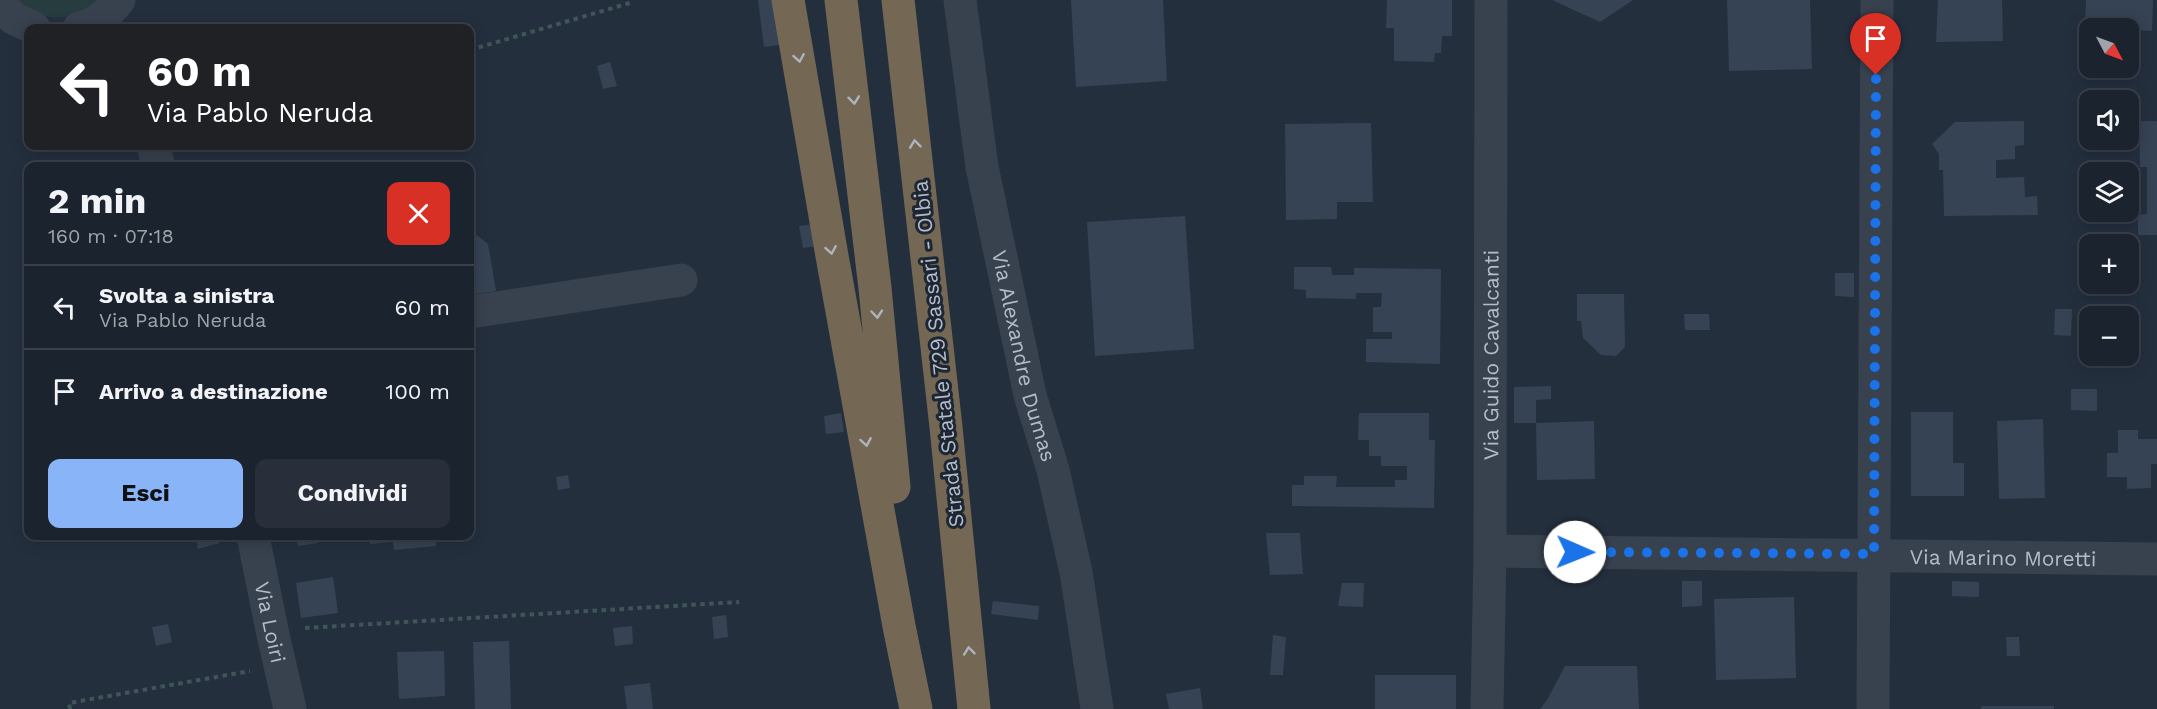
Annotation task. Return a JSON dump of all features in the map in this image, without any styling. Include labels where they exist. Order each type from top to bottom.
[{"type":"highway","points":[[788,0],[832,256],[916,709]]},
{"type":"highway","points":[[841,0],[875,288],[916,709]]},
{"type":"highway","name":"Strada Statale 729 Sassari - Olbia","points":[[898,0],[945,415],[974,709]]},
{"type":"street","points":[[92,24],[110,12],[119,0]]},
{"type":"street","points":[[129,24],[130,0]]},
{"type":"street","name":"Via Alexandre Dumas","points":[[960,0],[982,167],[1030,395],[1053,470],[1076,572],[1097,709]]},
{"type":"street","name":"Via Guido Cavalcanti","points":[[1487,709],[1490,551],[1491,0]]},
{"type":"street","points":[[1873,709],[1877,0]]},
{"type":"street","points":[[0,4],[13,18],[26,24]]},
{"type":"street","points":[[474,311],[681,280]]},
{"type":"street","name":"Via Loiri","points":[[254,540],[290,709]]},
{"type":"street","name":"Via Marino Moretti","points":[[1490,551],[2157,559]]},
{"type":"path","points":[[474,49],[633,2]]},
{"type":"path","points":[[272,630],[739,602]]},
{"type":"path","points":[[70,709],[69,703],[280,665]]},
{"type":"green space","points":[[16,0],[100,0],[77,13],[58,18],[39,14]]},
{"type":"building","points":[[758,0],[782,0],[788,44],[764,47]]},
{"type":"building","points":[[1071,0],[1163,0],[1167,81],[1076,87]]},
{"type":"building","points":[[1387,0],[1452,0],[1452,36],[1442,36],[1441,53],[1435,53],[1434,62],[1394,61],[1394,28],[1386,28]]},
{"type":"building","points":[[1552,0],[1633,0],[1600,22]]},
{"type":"building","points":[[1727,0],[1810,0],[1812,69],[1729,71]]},
{"type":"building","points":[[1938,0],[2002,0],[2003,41],[1936,42]]},
{"type":"building","points":[[2086,0],[2153,0],[2152,31],[2139,30],[2139,18],[2085,18]]},
{"type":"building","points":[[610,62],[617,86],[603,89],[597,66]]},
{"type":"building","points":[[2024,121],[2024,145],[2015,146],[2015,159],[1996,160],[1996,178],[2024,177],[2025,197],[2037,196],[2038,215],[1944,216],[1943,170],[1939,170],[1939,154],[1932,144],[1955,122]]},
{"type":"building","points":[[2139,121],[2157,121],[2157,235],[2138,234],[2139,215],[2147,214],[2147,167],[2140,167]]},
{"type":"building","points":[[1371,123],[1373,202],[1337,202],[1337,219],[1286,220],[1285,124]]},
{"type":"building","points":[[1185,216],[1194,349],[1095,356],[1087,222]]},
{"type":"building","points":[[814,224],[817,246],[803,248],[799,226]]},
{"type":"building","points":[[474,233],[488,244],[496,291],[474,294]]},
{"type":"building","points":[[1294,267],[1331,267],[1332,275],[1354,275],[1354,268],[1441,269],[1440,364],[1366,362],[1366,339],[1392,339],[1392,332],[1373,332],[1373,307],[1381,307],[1382,293],[1356,293],[1356,299],[1306,298],[1306,290],[1294,289]]},
{"type":"building","points":[[1835,273],[1854,273],[1854,297],[1835,296]]},
{"type":"building","points":[[1577,294],[1624,294],[1625,347],[1616,356],[1601,355],[1583,338],[1581,321],[1577,321]]},
{"type":"building","points":[[2055,309],[2072,309],[2071,336],[2054,335]]},
{"type":"building","points":[[1684,314],[1709,314],[1710,330],[1685,330]]},
{"type":"building","points":[[1551,386],[1551,399],[1536,400],[1536,423],[1514,423],[1514,387]]},
{"type":"building","points":[[2071,389],[2097,389],[2097,411],[2071,410]]},
{"type":"building","points":[[1911,412],[1953,412],[1953,463],[1964,463],[1964,496],[1911,496]]},
{"type":"building","points":[[841,413],[844,432],[826,434],[824,416]]},
{"type":"building","points":[[1359,413],[1429,413],[1429,440],[1435,440],[1434,508],[1292,506],[1292,485],[1304,485],[1304,476],[1337,476],[1336,487],[1395,487],[1395,480],[1407,480],[1407,466],[1381,466],[1381,456],[1369,456],[1369,440],[1358,440]]},
{"type":"building","points":[[2043,419],[2045,498],[1999,499],[1997,421]]},
{"type":"building","points":[[1594,421],[1595,479],[1537,480],[1536,423]]},
{"type":"building","points":[[2118,430],[2138,430],[2138,439],[2157,439],[2157,464],[2151,464],[2151,488],[2127,489],[2127,477],[2107,477],[2107,453],[2118,453]]},
{"type":"building","points":[[568,475],[570,488],[558,490],[556,477]]},
{"type":"building","points":[[1266,533],[1300,533],[1303,574],[1270,575]]},
{"type":"building","points":[[196,540],[219,540],[220,543],[198,549]]},
{"type":"building","points":[[297,540],[318,540],[318,543],[298,546]]},
{"type":"building","points":[[370,540],[435,540],[436,546],[394,550],[393,542],[370,544]]},
{"type":"building","points":[[333,577],[338,613],[301,618],[296,583]]},
{"type":"building","points":[[1682,581],[1702,581],[1702,606],[1682,607]]},
{"type":"building","points":[[1952,581],[1979,582],[1979,597],[1952,596]]},
{"type":"building","points":[[1342,583],[1364,583],[1363,607],[1338,606]]},
{"type":"building","points":[[1794,597],[1796,678],[1716,680],[1714,599]]},
{"type":"building","points":[[993,601],[1039,606],[1038,620],[991,614]]},
{"type":"building","points":[[726,615],[728,637],[714,639],[712,617]]},
{"type":"building","points":[[168,624],[172,642],[156,646],[152,627]]},
{"type":"building","points":[[632,626],[633,644],[615,646],[613,628]]},
{"type":"building","points":[[1273,635],[1286,637],[1283,675],[1270,675]]},
{"type":"building","points":[[2006,637],[2019,637],[2020,656],[2007,656]]},
{"type":"building","points":[[509,641],[511,709],[475,709],[473,642]]},
{"type":"building","points":[[444,651],[445,696],[399,699],[397,652]]},
{"type":"building","points":[[1565,666],[1637,666],[1639,709],[1540,709]]},
{"type":"building","points":[[1375,675],[1456,675],[1456,709],[1375,709]]},
{"type":"building","points":[[650,683],[653,709],[627,709],[624,686]]},
{"type":"building","points":[[1200,688],[1203,709],[1169,709],[1166,694]]},
{"type":"building","points":[[1981,706],[2054,706],[2054,709],[1981,709]]},
{"type":"route","points":[[1575,552],[1874,554],[1876,75]]}]
